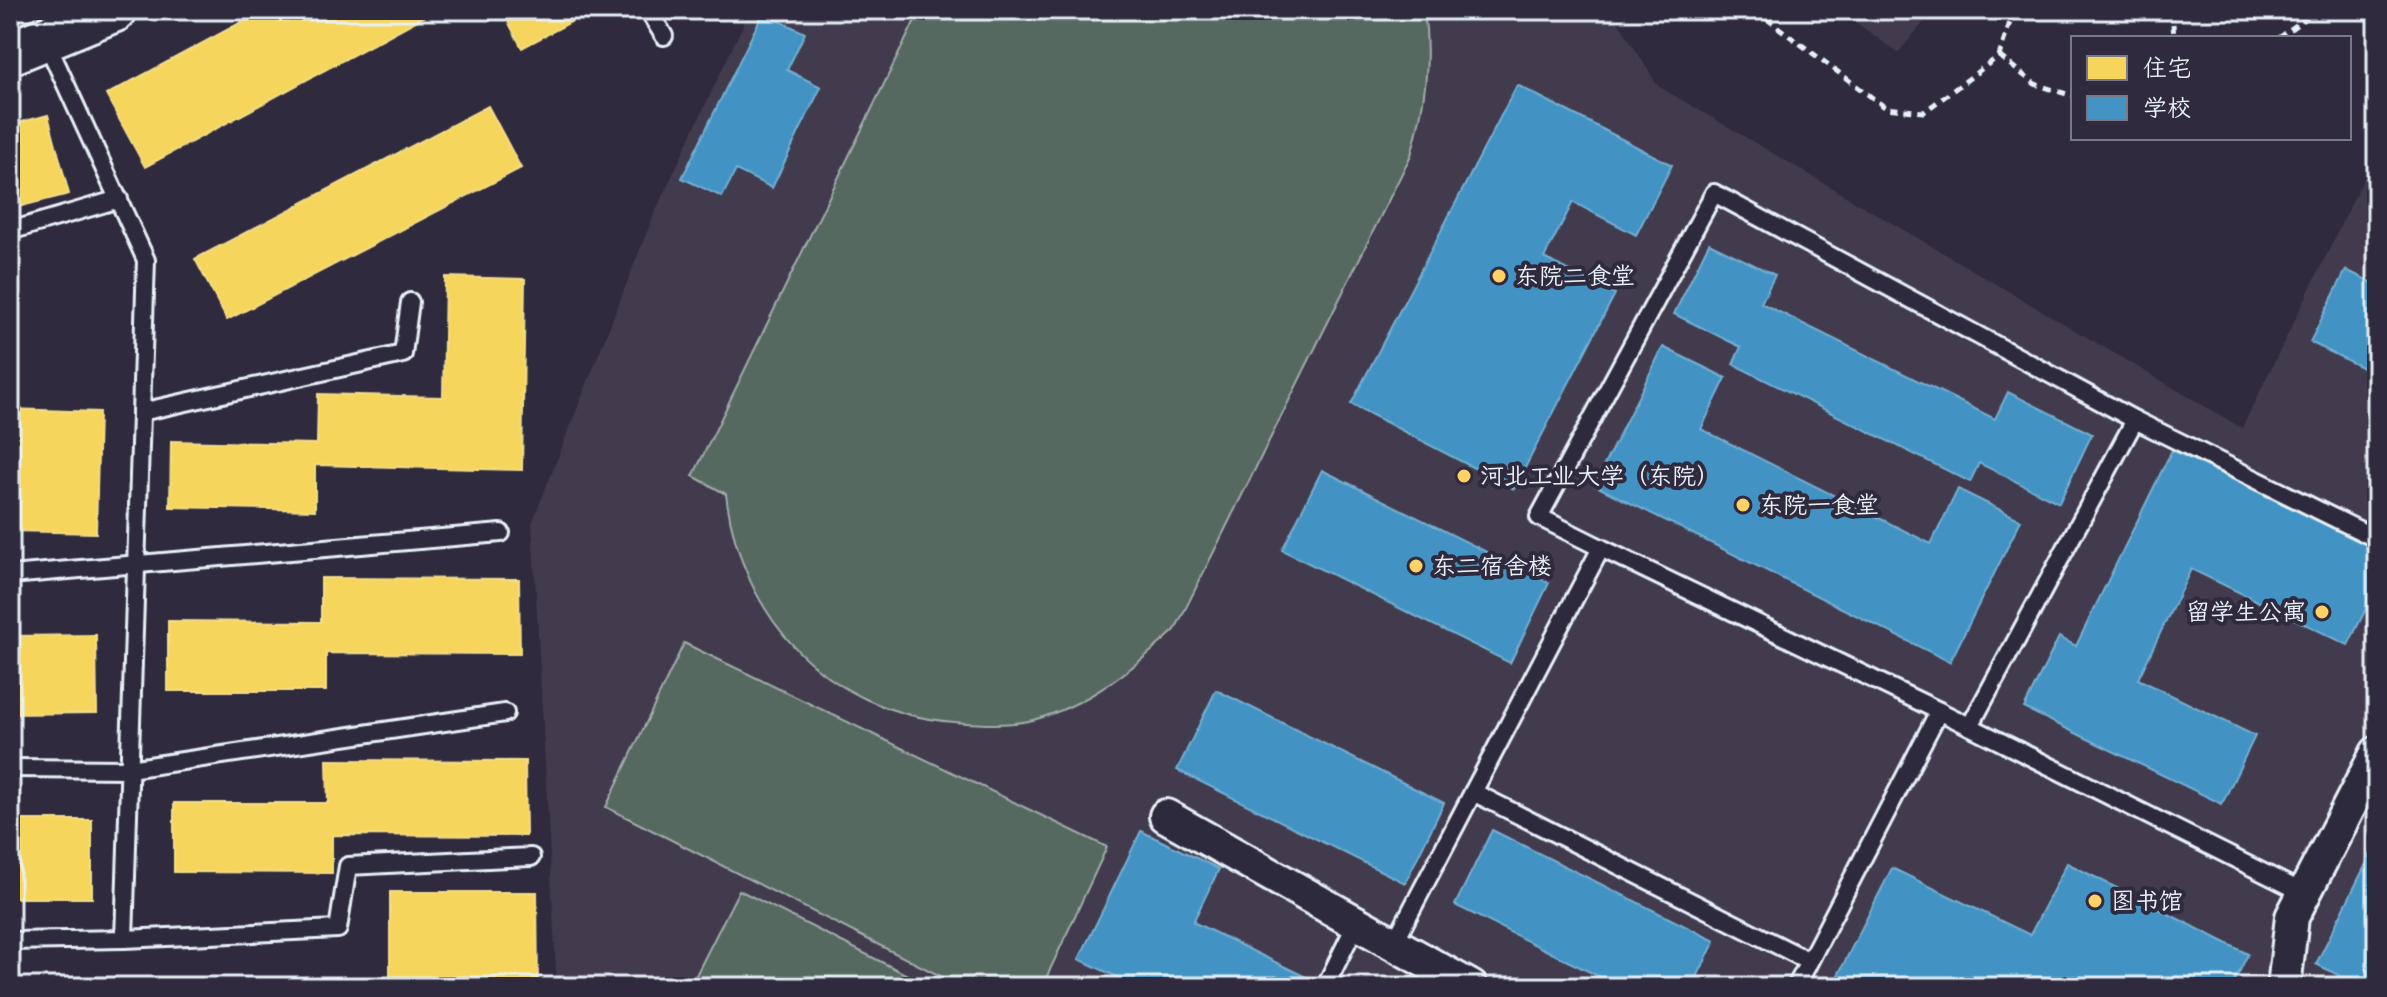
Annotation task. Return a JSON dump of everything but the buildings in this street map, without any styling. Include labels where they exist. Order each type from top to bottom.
[{"type":"street","points":[[27,45],[115,10]]},
{"type":"street","points":[[2312,987],[2283,981],[2292,917],[2377,753]]},
{"type":"street","points":[[1166,816],[1471,987]]},
{"type":"lane","points":[[648,10],[664,36]]},
{"type":"lane","points":[[27,45],[119,199],[146,260],[124,939]]},
{"type":"lane","points":[[2304,893],[1970,726],[1539,517],[1714,193],[2135,420],[2377,539]]},
{"type":"lane","points":[[10,231],[119,199]]},
{"type":"lane","points":[[141,412],[403,354],[410,302]]},
{"type":"lane","points":[[1970,726],[2135,420]]},
{"type":"lane","points":[[10,575],[501,533]]},
{"type":"lane","points":[[1394,943],[1601,548]]},
{"type":"lane","points":[[1796,987],[1939,711]]},
{"type":"lane","points":[[10,768],[129,769],[505,713]]},
{"type":"lane","points":[[1473,792],[1809,961]]},
{"type":"lane","points":[[10,941],[338,929],[348,866],[531,857]]},
{"type":"lane","points":[[1325,987],[1357,922]]},
{"type":"path","points":[[1755,10],[1886,108],[1924,112],[1999,56],[2014,10]]},
{"type":"path","points":[[2172,10],[2174,36]]},
{"type":"path","points":[[2282,36],[2316,10]]},
{"type":"path","points":[[1999,56],[2035,84],[2071,95]]},
{"type":"shaded area","name":"河北工业大学（东院）","points":[[750,10],[1611,10],[1658,86],[2242,428],[2377,151],[2377,987],[557,987],[532,523],[654,214]]},
{"type":"shaded area","points":[[1839,10],[1934,10],[1898,53]]},
{"type":"green space","points":[[920,10],[1424,10],[1427,47],[1425,83],[1411,155],[1175,630],[1127,671],[1092,695],[1024,722],[964,723],[909,714],[867,700],[830,678],[798,651],[772,618],[750,581],[735,539],[726,494],[693,476]]},
{"type":"green space","points":[[684,643],[1107,847],[1042,987],[962,987],[606,807]]},
{"type":"green space","points":[[739,890],[931,987],[690,987]]},
{"type":"place","name":"东院二食堂","points":[[1499,276]]},
{"type":"place","name":"河北工业大学（东院）","points":[[1464,476]]},
{"type":"place","name":"东院一食堂","points":[[1743,505]]},
{"type":"place","name":"东二宿舍楼","points":[[1416,566]]},
{"type":"place","name":"留学生公寓","points":[[2322,612]]},
{"type":"place","name":"图书馆","points":[[2095,901]]}]
